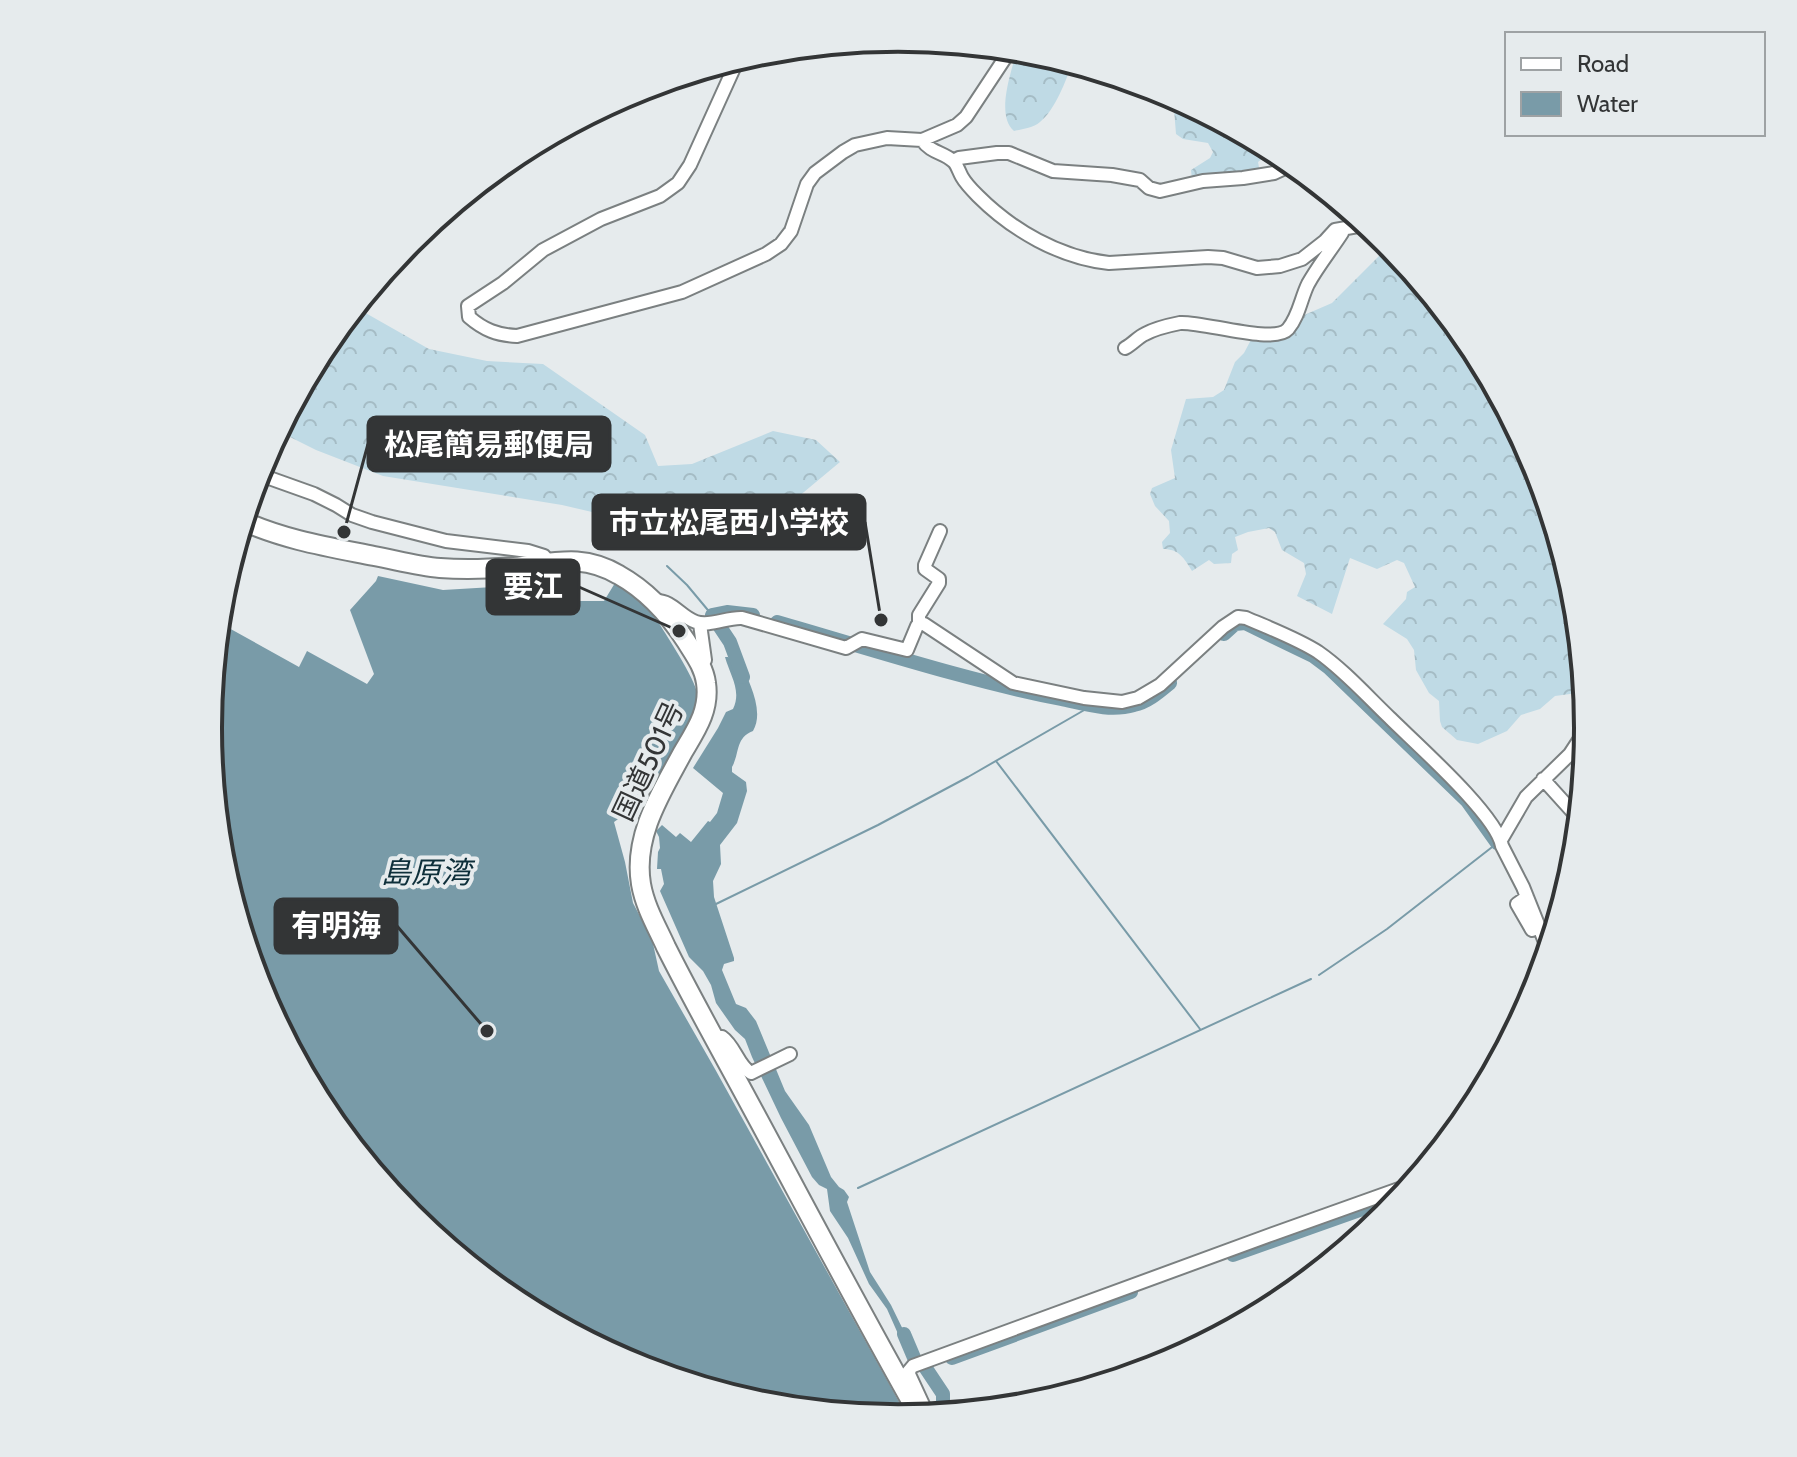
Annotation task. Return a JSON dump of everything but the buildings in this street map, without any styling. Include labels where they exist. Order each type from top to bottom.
[{"type":"highway","name":"国道501号","points":[[254,525],[297,540],[441,569],[514,567],[548,561],[579,561],[605,567],[635,585],[683,637],[701,665],[707,700],[699,726],[649,818],[640,848],[641,886],[677,969],[914,1405]]},
{"type":"street","points":[[732,73],[690,165],[678,183],[660,196],[601,219],[543,250],[503,283],[468,306],[469,317],[482,329],[517,336],[697,287],[766,254],[781,244],[791,231],[807,184],[815,173],[855,145],[887,138],[922,140],[957,125],[966,117],[1003,61]]},
{"type":"street","points":[[922,140],[928,148],[953,161],[979,197],[1013,225],[1036,241],[1095,261],[1109,263],[1208,257],[1257,268],[1280,266],[1302,259],[1335,230],[1353,227]]},
{"type":"street","points":[[953,161],[1009,153],[1053,171],[1140,180],[1149,188],[1160,191],[1203,181],[1243,178],[1280,170]]},
{"type":"street","points":[[1125,348],[1144,334],[1182,323],[1257,334],[1283,333],[1297,315],[1314,273],[1342,233],[1341,230]]},
{"type":"street","points":[[270,478],[314,494],[372,522],[446,541],[528,551],[544,556],[548,561]]},
{"type":"street","points":[[653,602],[664,601],[690,619],[704,623],[742,618],[846,648],[862,639],[907,650],[919,624],[919,615],[939,583],[939,579],[925,569],[925,565],[940,531]]},
{"type":"street","points":[[919,624],[924,624],[1013,683],[1092,700],[1122,702],[1138,698],[1160,685],[1238,617],[1311,648],[1349,679],[1482,811],[1501,840],[1542,935]]},
{"type":"street","points":[[701,665],[705,660],[704,623]]},
{"type":"street","points":[[1501,840],[1526,797],[1575,749]]},
{"type":"street","points":[[1543,779],[1570,809]]},
{"type":"street","points":[[1527,897],[1517,904],[1532,930]]},
{"type":"street","points":[[714,1037],[722,1037],[729,1042],[745,1070],[751,1073],[784,1057]]},
{"type":"street","points":[[923,1404],[908,1372],[918,1364],[1380,1204]]},
{"type":"green space","points":[[1014,62],[1068,74],[1045,117],[1034,126],[1014,131],[1008,124],[1005,104]]},
{"type":"green space","points":[[1174,111],[1262,159],[1258,162],[1260,173],[1192,180],[1191,170],[1210,158],[1213,152],[1208,143],[1183,139],[1176,134]]},
{"type":"green space","points":[[1381,254],[1435,317],[1484,390],[1524,470],[1539,511],[1562,597],[1574,693],[1555,696],[1540,709],[1521,715],[1507,731],[1478,744],[1457,740],[1442,727],[1439,701],[1429,693],[1416,670],[1414,650],[1407,639],[1383,624],[1406,599],[1407,592],[1415,587],[1404,563],[1397,560],[1377,569],[1350,558],[1332,614],[1297,596],[1306,574],[1304,563],[1282,550],[1275,532],[1269,528],[1235,537],[1238,550],[1232,554],[1231,563],[1214,564],[1209,560],[1192,571],[1184,558],[1163,549],[1162,542],[1170,533],[1169,521],[1155,506],[1150,494],[1152,488],[1175,478],[1171,450],[1186,399],[1213,397],[1224,390],[1235,362],[1253,336],[1279,335],[1302,316],[1332,303]]},
{"type":"green space","points":[[365,313],[429,349],[487,361],[543,364],[645,435],[658,466],[692,464],[773,431],[816,440],[840,462],[798,497],[734,499],[652,526],[562,505],[383,476],[289,436],[313,390]]},
{"type":"water","name":"島原湾","points":[[378,576],[443,590],[546,584],[547,597],[568,596],[573,601],[604,601],[615,583],[636,594],[658,621],[689,674],[698,698],[691,724],[673,756],[641,798],[614,822],[633,903],[652,939],[659,971],[901,1405],[810,1399],[723,1382],[640,1354],[599,1335],[523,1291],[452,1237],[390,1175],[336,1104],[292,1028],[273,987],[245,904],[235,860],[223,773],[223,684],[230,629],[299,667],[307,651],[367,684],[374,674],[350,610]]},
{"type":"water","points":[[725,657],[735,662],[740,660],[754,696],[757,714],[753,731],[743,738],[732,767],[732,772],[746,782],[747,791],[737,823],[720,845],[721,864],[713,881],[714,897],[734,958],[734,961],[724,964],[722,970],[736,1004],[746,1008],[756,1021],[785,1091],[809,1125],[831,1177],[849,1197],[847,1202],[870,1272],[891,1305],[912,1348],[909,1349],[869,1284],[848,1238],[830,1211],[827,1189],[812,1177],[745,1039],[716,1003],[703,971],[689,957],[660,891],[664,884],[661,869],[657,869],[660,848],[656,831],[662,825],[676,837],[680,833],[691,842],[717,813],[723,793],[693,768],[726,712],[733,709],[736,689]]},
{"type":"waterway","points":[[667,566],[712,615]]},
{"type":"waterway","points":[[743,677],[730,642],[712,615],[727,612],[753,615]]},
{"type":"waterway","points":[[777,622],[954,673],[1098,706],[1116,708],[1139,704],[1170,683]]},
{"type":"waterway","points":[[1224,634],[1235,624],[1245,623],[1313,656],[1329,668],[1467,801],[1497,843]]},
{"type":"waterway","points":[[716,904],[878,825],[1093,705]]},
{"type":"waterway","points":[[996,761],[1200,1029]]},
{"type":"waterway","points":[[1319,975],[1387,929],[1496,844]]},
{"type":"waterway","points":[[858,1188],[1311,979]]},
{"type":"waterway","points":[[1233,1255],[1381,1202]]},
{"type":"waterway","points":[[952,1358],[1131,1292]]},
{"type":"waterway","points":[[904,1334],[915,1360],[925,1367],[943,1394],[943,1404]]},
{"type":"place","name":"松尾簡易郵便局","points":[[344,532]]},
{"type":"place","name":"市立松尾西小学校","points":[[881,620]]},
{"type":"place","name":"要江","points":[[679,631]]},
{"type":"place","name":"有明海","points":[[487,1031]]}]
